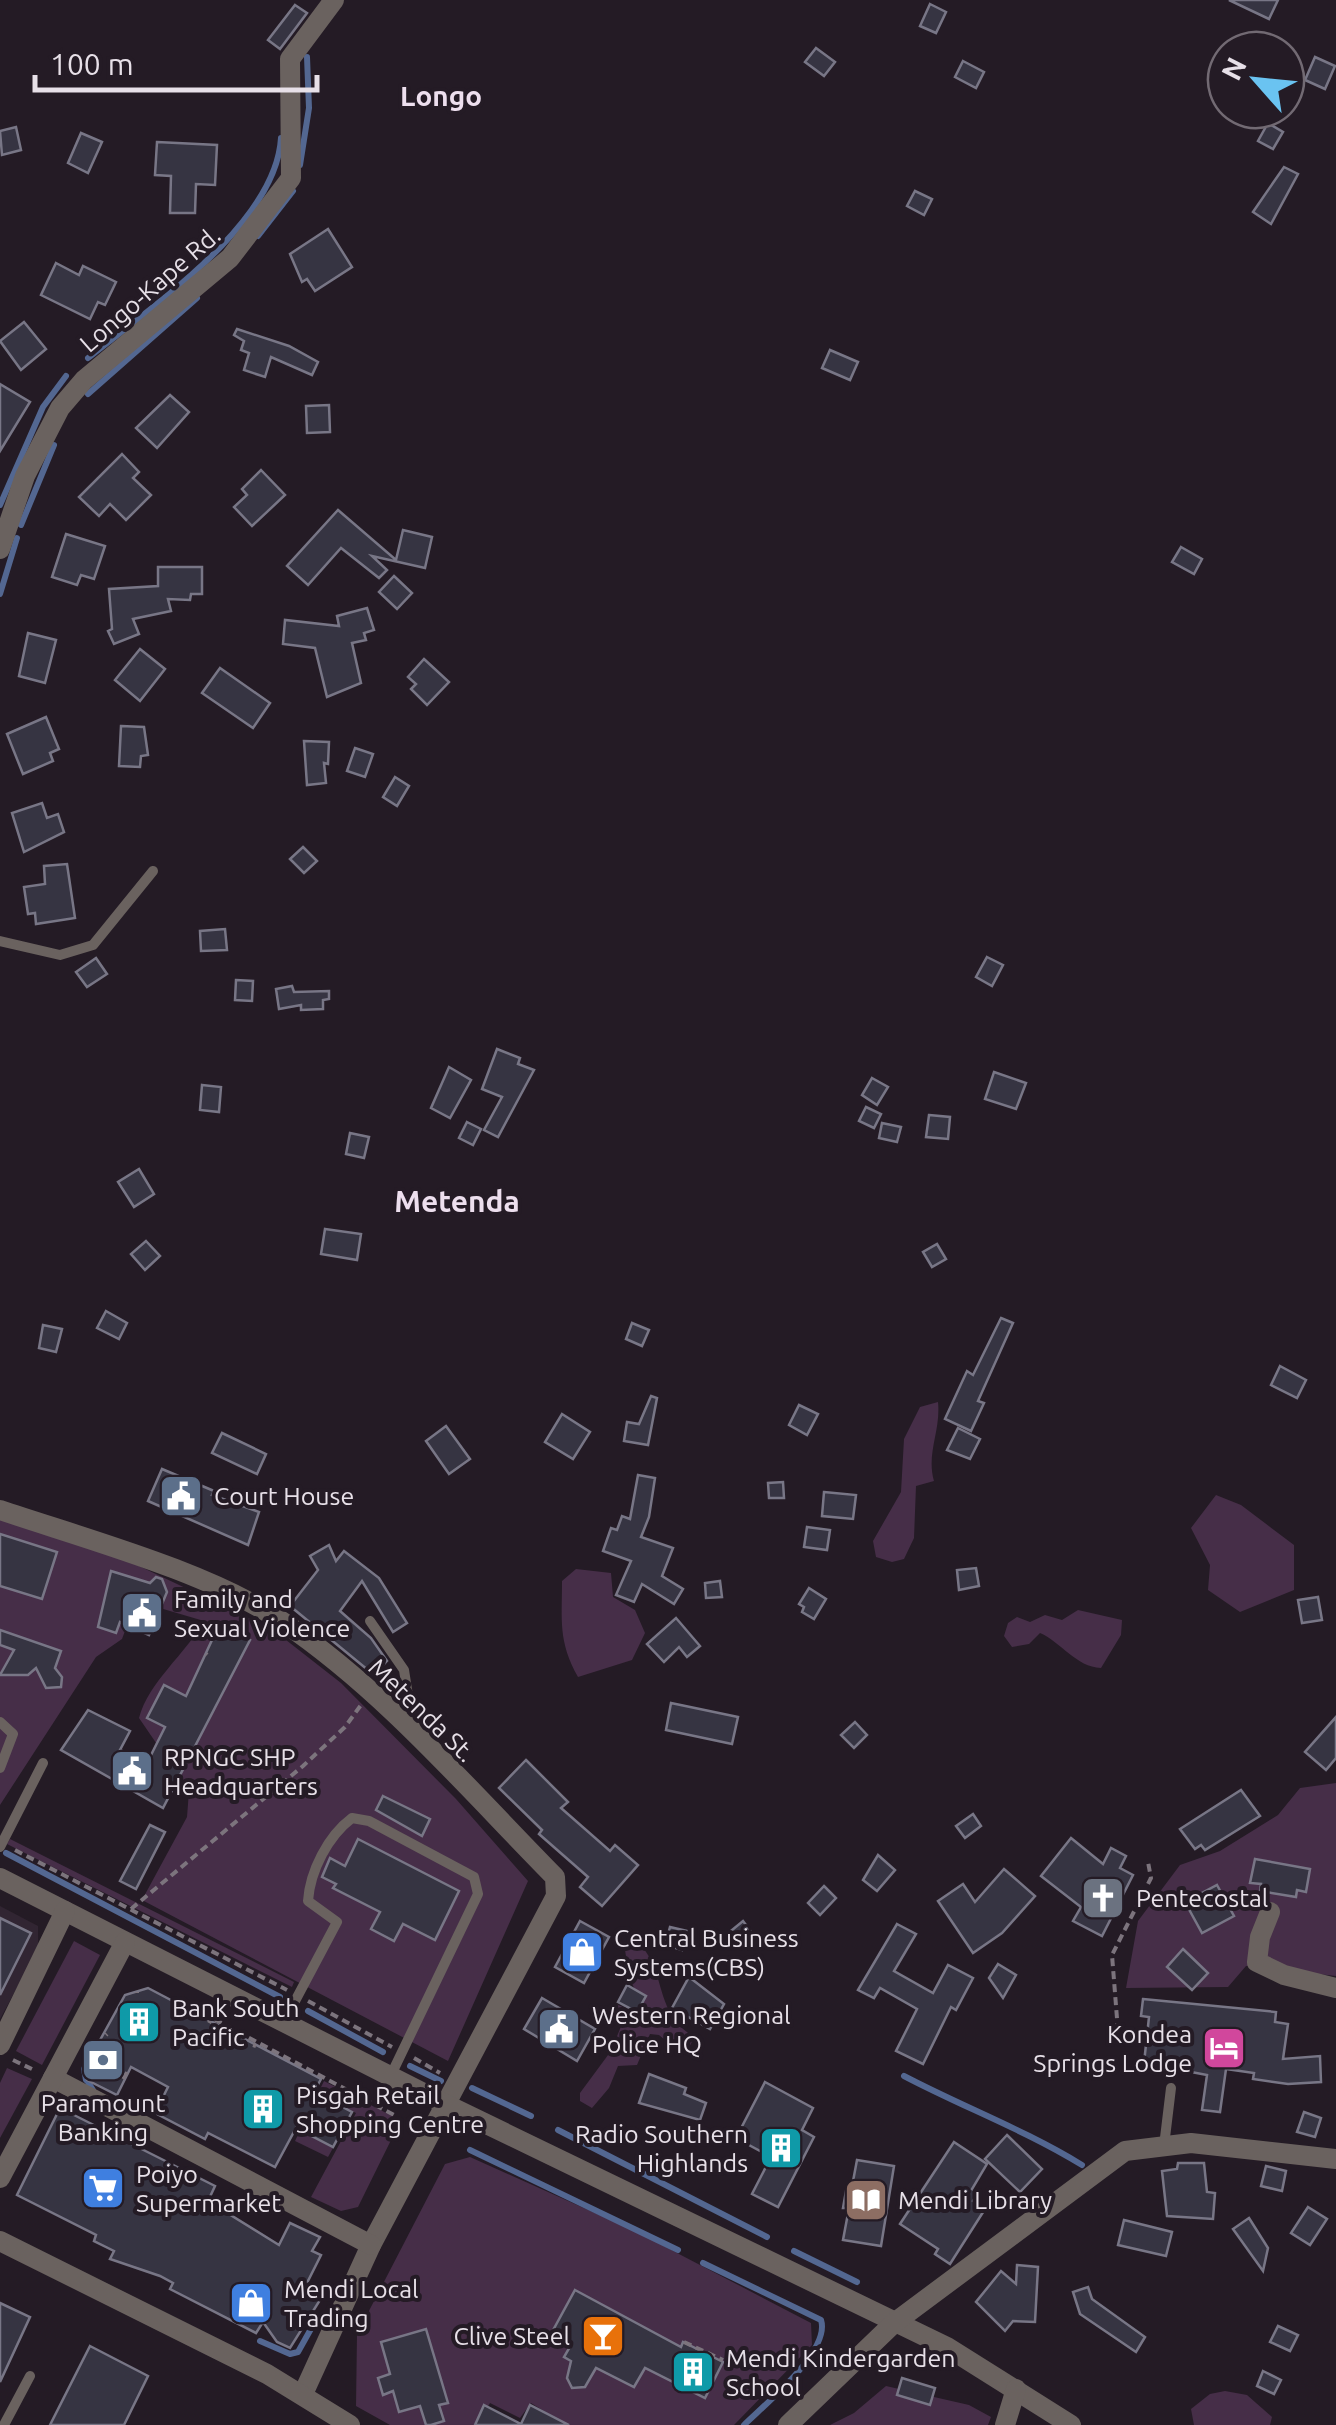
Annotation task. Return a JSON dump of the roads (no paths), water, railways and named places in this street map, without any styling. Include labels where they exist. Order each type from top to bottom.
[{"type":"street","name":"Longo-Kape Rd.","points":[[0,549],[25,476],[60,408],[84,380],[230,258],[291,178],[290,60],[334,0]]},
{"type":"street","name":"Metenda St.","points":[[0,1510],[147,1560],[283,1622],[414,1734],[556,1877],[556,1896],[371,2245],[303,2394]]},
{"type":"street","points":[[0,1878],[444,2104],[947,2348],[1071,2425]]},
{"type":"street","points":[[0,2045],[65,1911]]},
{"type":"street","points":[[1270,1912],[1260,1937],[1257,1962],[1284,1975],[1336,1988]]},
{"type":"street","points":[[0,2178],[125,1942]]},
{"type":"street","points":[[52,2078],[371,2245]]},
{"type":"street","points":[[788,2425],[894,2323],[1125,2151],[1191,2143],[1336,2160]]},
{"type":"street","points":[[0,2242],[303,2394],[350,2425]]},
{"type":"street","points":[[1005,2425],[1016,2390]]},
{"type":"lane","points":[[0,940],[60,955],[93,945],[153,871]]},
{"type":"lane","points":[[370,1621],[404,1670],[414,1734]]},
{"type":"lane","points":[[0,1722],[13,1734],[0,1768]]},
{"type":"lane","points":[[3,1846],[43,1762]]},
{"type":"lane","points":[[285,2020],[337,1922],[308,1901],[309,1882],[336,1830],[352,1818],[369,1821],[474,1877],[478,1894],[390,2075]]},
{"type":"lane","points":[[1164,2146],[1171,2088]]},
{"type":"lane","points":[[4,2425],[30,2376]]},
{"type":"waterway","points":[[300,165],[309,108],[307,57]]},
{"type":"waterway","points":[[88,358],[175,289],[234,232],[257,202],[274,170],[281,138]]},
{"type":"waterway","points":[[258,236],[293,191]]},
{"type":"waterway","points":[[88,394],[197,298]]},
{"type":"waterway","points":[[0,505],[43,407],[66,376]]},
{"type":"waterway","points":[[21,525],[54,445]]},
{"type":"waterway","points":[[0,594],[17,538]]},
{"type":"waterway","points":[[6,1853],[280,1997]]},
{"type":"waterway","points":[[308,2011],[383,2052]]},
{"type":"waterway","points":[[86,2080],[84,2069],[91,2056]]},
{"type":"waterway","points":[[410,2066],[441,2081]]},
{"type":"waterway","points":[[904,2076],[1082,2165]]},
{"type":"waterway","points":[[86,2079],[93,2090]]},
{"type":"waterway","points":[[472,2088],[531,2116]]},
{"type":"waterway","points":[[558,2130],[767,2237]]},
{"type":"waterway","points":[[470,2150],[678,2250]]},
{"type":"waterway","points":[[794,2251],[857,2282]]},
{"type":"waterway","points":[[703,2263],[821,2320],[821,2333],[806,2362],[744,2425]]},
{"type":"waterway","points":[[260,2341],[290,2354],[298,2352],[312,2327]]},
{"type":"place","name":"Court House","points":[[181,1496]]},
{"type":"place","name":"Family and Sexual Violence","points":[[142,1613]]},
{"type":"place","name":"RPNGC SHP Headquarters","points":[[132,1771]]},
{"type":"place","name":"Pentecostal","points":[[1103,1898]]},
{"type":"place","name":"Central Business Systems(CBS)","points":[[582,1952]]},
{"type":"place","name":"Bank South Pacific","points":[[139,2022]]},
{"type":"place","name":"Western Regional Police HQ","points":[[559,2029]]},
{"type":"place","name":"Kondea Springs Lodge","points":[[1224,2048]]},
{"type":"place","name":"Paramount Banking","points":[[103,2060]]},
{"type":"place","name":"Pisgah Retail Shopping Centre","points":[[263,2109]]},
{"type":"place","name":"Radio Southern Highlands","points":[[781,2148]]},
{"type":"place","name":"Poiyo Supermarket","points":[[103,2188]]},
{"type":"place","name":"Mendi Library","points":[[866,2200]]},
{"type":"place","name":"Mendi Local Trading","points":[[251,2303]]},
{"type":"place","name":"Clive Steel","points":[[603,2336]]},
{"type":"place","name":"Mendi Kindergarden School","points":[[693,2372]]},
{"type":"district","name":"Longo","points":[[441,95]]},
{"type":"district","name":"Metenda","points":[[457,1201]]}]
